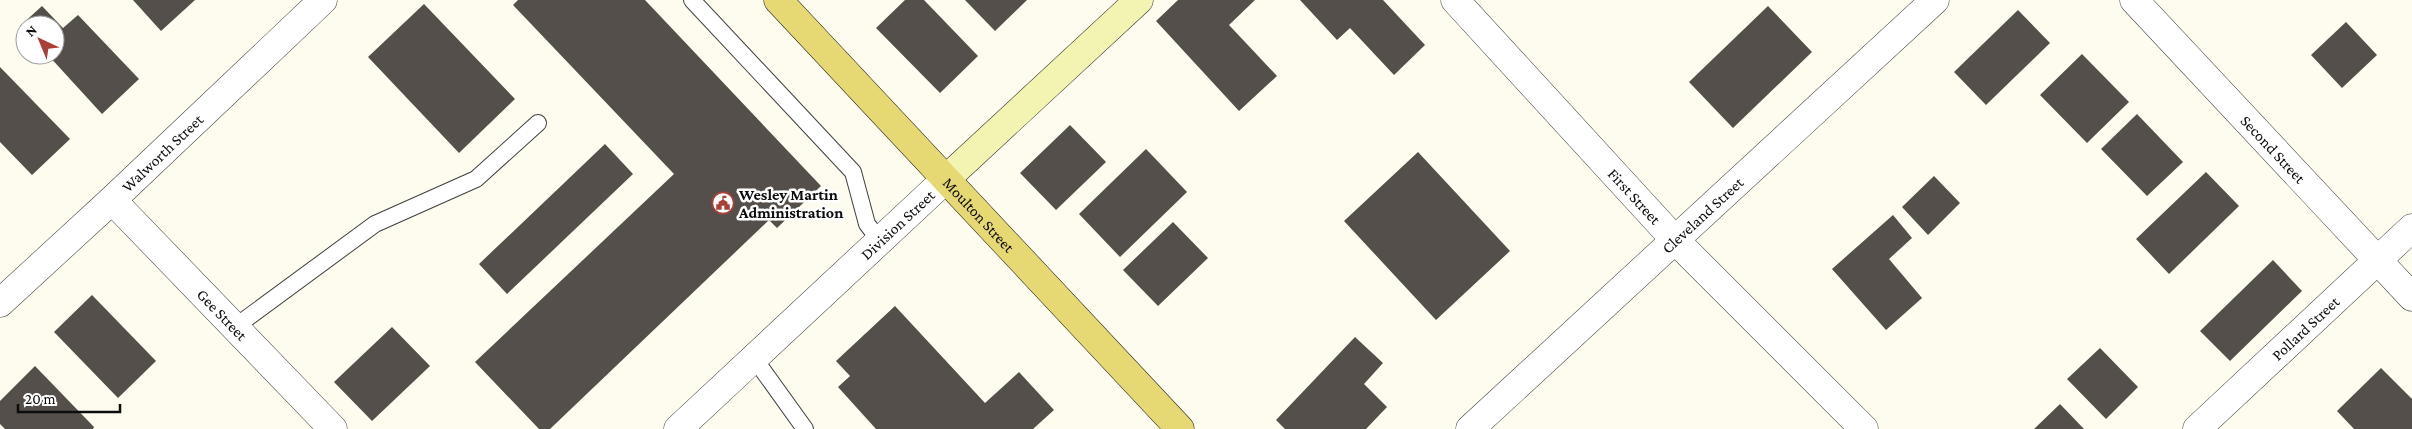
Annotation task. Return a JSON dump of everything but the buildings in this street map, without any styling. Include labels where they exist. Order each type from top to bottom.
[{"type":"main road","name":"Moulton Street","points":[[778,0],[1180,429]]},
{"type":"street","name":"Walworth Street","points":[[0,303],[112,200],[323,0]]},
{"type":"street","name":"Division Street","points":[[678,429],[1139,0]]},
{"type":"street","name":"First Street","points":[[1455,0],[1676,241],[1864,429]]},
{"type":"street","name":"Cleveland Street","points":[[1470,429],[1676,241],[1935,0]]},
{"type":"street","name":"Second Street","points":[[2134,0],[2412,297]]},
{"type":"street","name":"Gee Street","points":[[112,200],[333,429]]},
{"type":"street","name":"Pollard Street","points":[[2197,429],[2412,228]]},
{"type":"lane","points":[[692,0],[854,172],[866,224],[880,241]]},
{"type":"lane","points":[[235,327],[375,224],[476,179],[538,123]]},
{"type":"lane","points":[[754,358],[805,429]]},
{"type":"place","name":"Wesley Martin Administration","points":[[723,203]]}]
